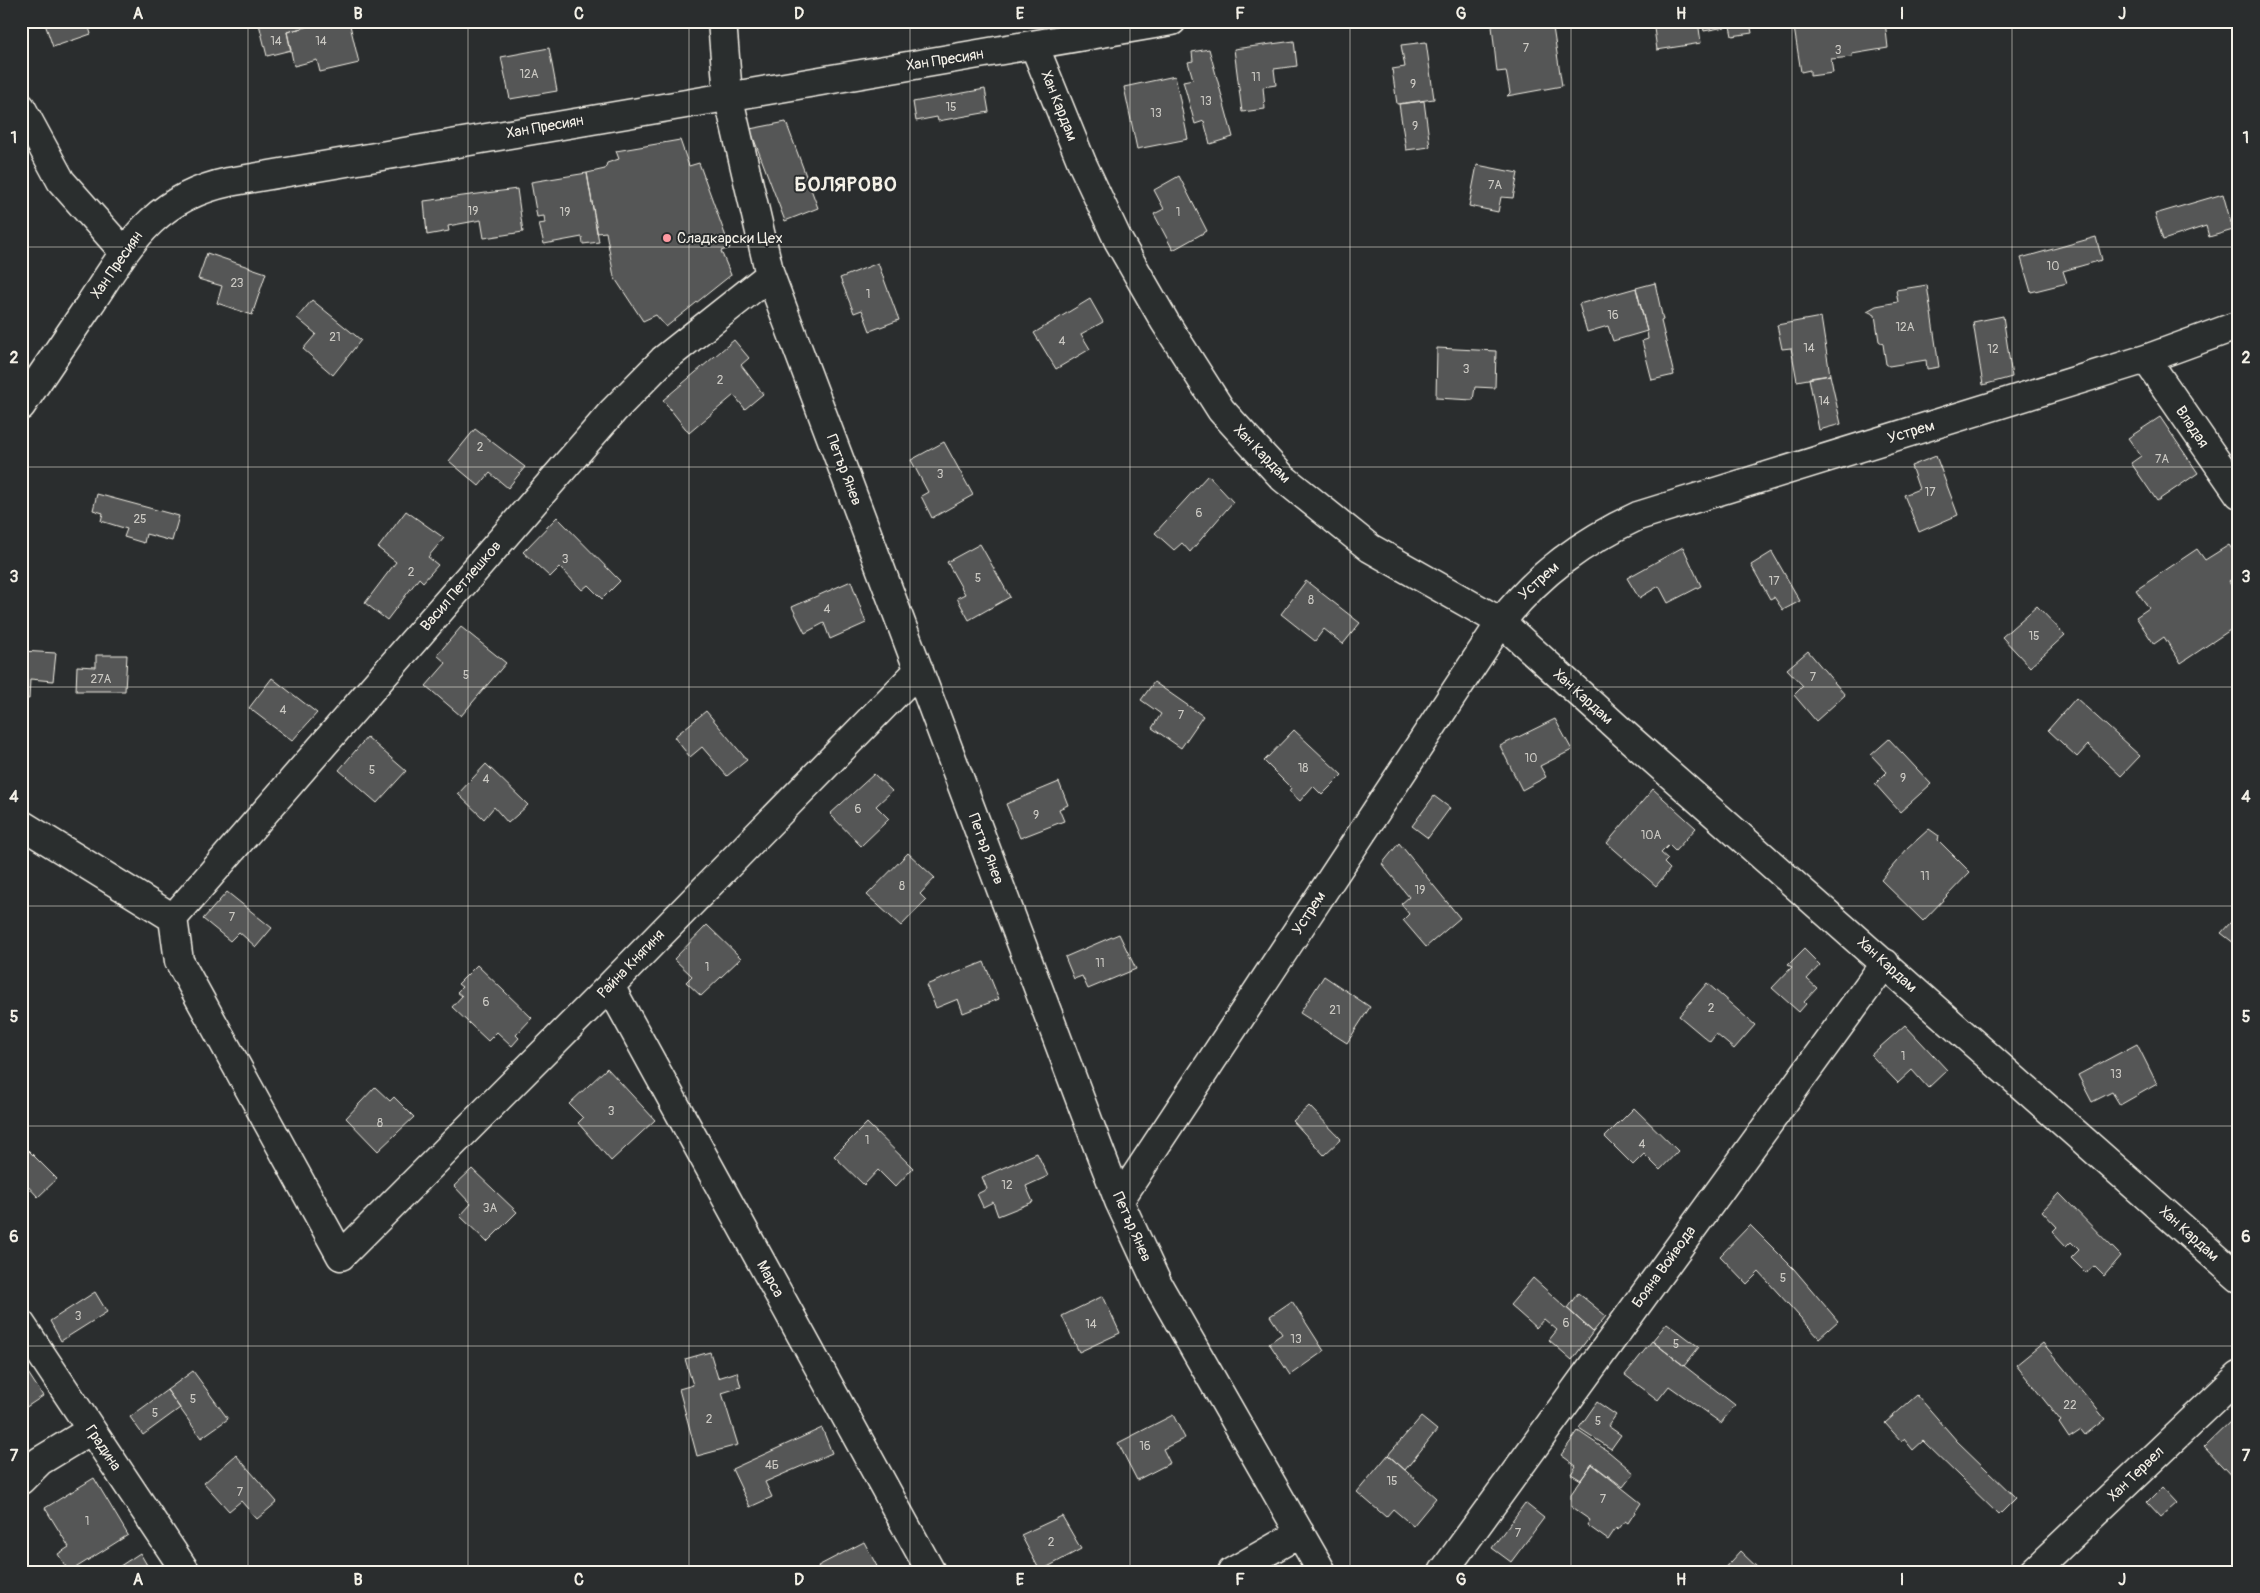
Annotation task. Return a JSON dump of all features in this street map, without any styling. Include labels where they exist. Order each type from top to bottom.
[{"type":"street","name":"Петър Янев","points":[[722,21],[728,95],[770,275],[1120,1201],[1158,1285],[1322,1572]]},
{"type":"street","name":"Хан Пресиян","points":[[21,406],[124,252],[142,229],[168,207],[198,190],[214,185],[728,95],[1172,21]]},
{"type":"street","name":"Хан Кардам","points":[[1034,45],[1082,163],[1118,240],[1165,322],[1221,410],[1283,478],[1370,548],[1501,622],[1621,731],[2239,1278]]},
{"type":"street","points":[[21,107],[61,181],[124,252]]},
{"type":"street","name":"Васил Петлешков","points":[[173,918],[613,411],[663,360],[770,275]]},
{"type":"street","name":"Устрем","points":[[1120,1201],[1501,622],[1519,599],[1552,568],[1585,543],[1638,516],[2146,359],[2239,325]]},
{"type":"street","name":"Владая","points":[[2146,359],[2239,494]]},
{"type":"street","name":"Райна Княгиня","points":[[173,918],[179,961],[341,1256],[610,986],[919,670]]},
{"type":"street","points":[[21,824],[173,918]]},
{"type":"street","name":"Бояна Войвода","points":[[1443,1572],[1885,963]]},
{"type":"street","name":"Марса","points":[[610,986],[931,1572]]},
{"type":"street","name":"Градина","points":[[21,1324],[186,1572]]},
{"type":"street","name":"Хан Тервел","points":[[2033,1572],[2239,1376]]},
{"type":"street","points":[[21,1480],[40,1461],[91,1430]]},
{"type":"street","points":[[1232,1572],[1300,1533]]},
{"type":"building","points":[[44,21],[87,21],[91,34],[53,47]]},
{"type":"building","points":[[272,21],[305,21],[306,27],[287,32],[291,50],[267,56],[259,24]]},
{"type":"building","points":[[328,21],[349,21],[359,63],[320,72],[317,60],[294,66],[287,32]]},
{"type":"building","points":[[1519,21],[1552,21],[1562,86],[1507,96],[1510,93],[1506,71],[1497,72],[1492,26]]},
{"type":"building","points":[[1653,21],[1698,21],[1701,43],[1657,50]]},
{"type":"building","points":[[1702,21],[1760,21],[1750,23],[1752,33],[1732,36],[1730,26],[1704,31]]},
{"type":"building","points":[[1793,21],[1885,21],[1888,48],[1852,54],[1852,57],[1831,59],[1833,73],[1810,76],[1810,70],[1801,72]]},
{"type":"building","points":[[1294,41],[1297,66],[1274,69],[1276,85],[1263,87],[1265,109],[1242,112],[1234,49]]},
{"type":"building","points":[[1426,42],[1434,99],[1397,104],[1392,69],[1405,67],[1401,45]]},
{"type":"building","points":[[549,48],[557,91],[510,99],[501,57]]},
{"type":"building","points":[[1209,49],[1233,137],[1210,144],[1204,121],[1195,124],[1183,81],[1193,79],[1188,62],[1193,61],[1192,52]]},
{"type":"building","points":[[1175,76],[1188,139],[1137,149],[1124,87]]},
{"type":"building","points":[[985,89],[989,112],[938,121],[937,117],[916,121],[913,102]]},
{"type":"building","points":[[1424,101],[1430,147],[1406,150],[1399,104]]},
{"type":"building","points":[[786,122],[818,208],[785,221],[750,129]]},
{"type":"building","name":"Сладкарски Цех","points":[[680,140],[689,166],[699,163],[730,248],[721,251],[731,275],[666,327],[656,315],[643,321],[614,277],[606,232],[597,233],[587,173],[605,169],[607,163],[619,159],[616,151]]},
{"type":"building","points":[[1477,165],[1518,173],[1513,198],[1501,197],[1498,212],[1469,206]]},
{"type":"building","points":[[587,173],[599,242],[583,244],[582,237],[544,244],[539,224],[545,223],[544,216],[537,217],[531,182]]},
{"type":"building","points":[[1179,176],[1207,231],[1173,250],[1154,214],[1164,209],[1154,190]]},
{"type":"building","points":[[517,189],[523,232],[484,238],[481,220],[448,226],[449,231],[427,235],[424,201]]},
{"type":"building","points":[[2223,194],[2233,230],[2209,237],[2206,226],[2163,240],[2155,214]]},
{"type":"building","points":[[2096,237],[2102,260],[2063,271],[2067,283],[2031,292],[2021,258]]},
{"type":"building","points":[[207,253],[266,273],[252,315],[217,303],[222,286],[198,279]]},
{"type":"building","points":[[878,263],[899,320],[870,331],[862,310],[854,313],[840,278]]},
{"type":"building","points":[[1655,283],[1663,320],[1661,321],[1674,375],[1652,380],[1642,341],[1648,339],[1647,331],[1636,288]]},
{"type":"building","points":[[1927,285],[1939,367],[1927,369],[1926,360],[1889,366],[1886,364],[1883,344],[1879,341],[1875,315],[1867,311],[1876,306],[1898,302],[1896,290]]},
{"type":"building","points":[[1636,288],[1647,331],[1613,341],[1608,326],[1587,332],[1579,304]]},
{"type":"building","points":[[1090,299],[1103,322],[1081,334],[1090,349],[1056,369],[1034,333]]},
{"type":"building","points":[[312,300],[361,340],[333,375],[303,349],[316,334],[297,318]]},
{"type":"building","points":[[2003,316],[2012,377],[1983,385],[1973,322]]},
{"type":"building","points":[[1821,317],[1830,375],[1797,381],[1791,348],[1782,349],[1777,325]]},
{"type":"building","points":[[734,340],[749,358],[741,365],[763,394],[745,409],[734,395],[689,433],[663,400]]},
{"type":"building","points":[[1437,348],[1496,351],[1495,388],[1475,387],[1473,400],[1436,398]]},
{"type":"building","points":[[1830,375],[1841,424],[1819,430],[1809,378]]},
{"type":"building","points":[[2160,417],[2198,473],[2157,501],[2131,463],[2141,456],[2128,438]]},
{"type":"building","points":[[475,429],[525,467],[508,488],[490,473],[479,486],[449,461]]},
{"type":"building","points":[[944,442],[973,495],[932,518],[921,496],[928,492],[911,460]]},
{"type":"building","points":[[1936,456],[1958,515],[1919,532],[1904,495],[1919,489],[1911,466]]},
{"type":"building","points":[[1208,475],[1233,502],[1190,552],[1182,543],[1174,550],[1155,533]]},
{"type":"building","points":[[97,494],[179,516],[172,541],[146,534],[144,543],[124,537],[127,529],[101,521],[103,513],[93,510]]},
{"type":"building","points":[[406,511],[444,538],[428,557],[438,565],[423,582],[419,578],[387,620],[365,603],[396,562],[378,548]]},
{"type":"building","points":[[557,517],[620,581],[602,599],[588,585],[582,590],[560,567],[550,577],[523,552]]},
{"type":"building","points":[[980,544],[1010,597],[969,620],[957,598],[965,594],[947,562]]},
{"type":"building","points":[[2229,545],[2239,559],[2239,574],[2229,581],[2239,595],[2239,624],[2181,663],[2164,637],[2154,644],[2136,617],[2149,608],[2136,590],[2197,549],[2205,560]]},
{"type":"building","points":[[1683,547],[1701,586],[1668,603],[1659,586],[1639,598],[1627,578]]},
{"type":"building","points":[[1772,552],[1800,601],[1783,610],[1774,597],[1770,599],[1751,565]]},
{"type":"building","points":[[851,581],[866,623],[830,639],[824,623],[805,633],[792,607]]},
{"type":"building","points":[[1306,581],[1360,623],[1343,644],[1324,629],[1315,641],[1281,614]]},
{"type":"building","points":[[2037,606],[2065,635],[2030,667],[2002,637]]},
{"type":"building","points":[[461,627],[506,663],[461,716],[426,686],[446,663],[437,655]]},
{"type":"building","points":[[21,651],[56,653],[53,681],[30,679],[29,699],[21,698]]},
{"type":"building","points":[[1808,651],[1845,695],[1816,721],[1794,695],[1803,686],[1787,669]]},
{"type":"building","points":[[96,655],[127,655],[125,691],[76,691],[77,666],[96,667]]},
{"type":"building","points":[[272,678],[317,713],[292,741],[249,708]]},
{"type":"building","points":[[1154,682],[1203,716],[1181,748],[1152,728],[1161,714],[1141,700]]},
{"type":"building","points":[[2076,698],[2140,756],[2121,776],[2088,745],[2077,757],[2048,730]]},
{"type":"building","points":[[706,711],[747,760],[727,776],[702,747],[690,757],[674,737]]},
{"type":"building","points":[[1555,719],[1572,750],[1540,766],[1546,777],[1522,790],[1500,746]]},
{"type":"building","points":[[1294,730],[1342,775],[1322,795],[1313,786],[1300,801],[1289,791],[1291,788],[1264,761]]},
{"type":"building","points":[[367,737],[406,771],[377,803],[339,770]]},
{"type":"building","points":[[1889,739],[1931,784],[1900,812],[1875,784],[1887,772],[1871,755]]},
{"type":"building","points":[[486,764],[528,805],[508,823],[494,807],[484,819],[458,794]]},
{"type":"building","points":[[874,774],[892,791],[876,806],[889,819],[861,846],[830,814]]},
{"type":"building","points":[[1059,782],[1068,805],[1059,809],[1064,821],[1020,838],[1006,804]]},
{"type":"building","points":[[1653,789],[1696,828],[1675,851],[1669,845],[1661,853],[1668,859],[1664,863],[1670,869],[1656,886],[1607,843]]},
{"type":"building","points":[[1434,796],[1450,808],[1428,838],[1412,826]]},
{"type":"building","points":[[1929,829],[1939,836],[1938,840],[1970,872],[1923,921],[1881,880],[1907,849]]},
{"type":"building","points":[[1399,843],[1460,918],[1426,947],[1403,920],[1409,914],[1401,904],[1409,897],[1382,864]]},
{"type":"building","points":[[908,853],[935,878],[920,894],[926,900],[901,926],[867,895]]},
{"type":"building","points":[[227,892],[272,928],[256,947],[239,932],[230,941],[203,919]]},
{"type":"building","points":[[2239,913],[2239,947],[2221,933]]},
{"type":"building","points":[[707,925],[741,958],[701,996],[686,982],[692,976],[674,959]]},
{"type":"building","points":[[1119,934],[1136,969],[1088,989],[1082,976],[1074,979],[1065,957]]},
{"type":"building","points":[[1804,949],[1820,965],[1807,979],[1817,988],[1804,1002],[1806,1004],[1799,1012],[1772,988],[1792,967],[1788,965]]},
{"type":"building","points":[[984,962],[999,999],[963,1013],[958,999],[936,1008],[926,985]]},
{"type":"building","points":[[477,965],[532,1018],[516,1035],[519,1038],[512,1046],[497,1032],[488,1041],[452,1007],[462,996],[457,992],[462,987],[458,984]]},
{"type":"building","points":[[1324,976],[1370,1007],[1347,1043],[1300,1013]]},
{"type":"building","points":[[1707,983],[1755,1025],[1734,1049],[1716,1034],[1710,1042],[1679,1016]]},
{"type":"building","points":[[1905,1025],[1947,1070],[1928,1088],[1912,1070],[1898,1083],[1871,1055]]},
{"type":"building","points":[[2137,1044],[2157,1084],[2120,1105],[2112,1092],[2092,1102],[2078,1075]]},
{"type":"building","points":[[607,1068],[655,1120],[611,1161],[578,1123],[583,1118],[569,1104]]},
{"type":"building","points":[[375,1087],[390,1101],[394,1097],[414,1117],[378,1151],[346,1118]]},
{"type":"building","points":[[1309,1106],[1341,1139],[1324,1155],[1293,1121]]},
{"type":"building","points":[[1634,1108],[1678,1151],[1660,1170],[1644,1154],[1633,1165],[1605,1137]]},
{"type":"building","points":[[867,1123],[913,1168],[895,1187],[878,1170],[864,1185],[834,1156]]},
{"type":"building","points":[[21,1143],[57,1179],[38,1197],[23,1181],[21,1182]]},
{"type":"building","points":[[1037,1153],[1048,1176],[1026,1186],[1033,1202],[998,1216],[993,1202],[983,1207],[977,1194],[987,1189],[982,1177]]},
{"type":"building","points":[[472,1169],[517,1212],[487,1242],[460,1216],[471,1204],[454,1186]]},
{"type":"building","points":[[2059,1193],[2121,1256],[2104,1276],[2094,1266],[2086,1273],[2071,1258],[2079,1250],[2071,1242],[2066,1247],[2052,1232],[2057,1227],[2042,1211]]},
{"type":"building","points":[[1750,1225],[1794,1269],[1838,1321],[1819,1338],[1759,1272],[1747,1284],[1720,1256]]},
{"type":"building","points":[[1533,1278],[1593,1332],[1572,1360],[1549,1340],[1557,1330],[1544,1319],[1536,1328],[1510,1305]]},
{"type":"building","points":[[95,1292],[107,1312],[61,1341],[50,1321]]},
{"type":"building","points":[[1578,1293],[1606,1316],[1593,1332],[1567,1308]]},
{"type":"building","points":[[1103,1296],[1120,1333],[1079,1352],[1062,1316]]},
{"type":"building","points":[[1292,1301],[1324,1351],[1290,1375],[1269,1343],[1282,1334],[1270,1316]]},
{"type":"building","points":[[1667,1323],[1699,1347],[1684,1366],[1652,1341]]},
{"type":"building","points":[[1652,1341],[1735,1405],[1721,1423],[1669,1386],[1658,1400],[1625,1375]]},
{"type":"building","points":[[2043,1343],[2105,1419],[2085,1435],[2081,1430],[2069,1438],[2059,1423],[2061,1421],[2016,1365]]},
{"type":"building","points":[[710,1352],[718,1378],[737,1372],[741,1387],[722,1393],[738,1445],[697,1456],[679,1389],[693,1385],[685,1359]]},
{"type":"building","points":[[21,1362],[43,1396],[22,1410],[21,1410]]},
{"type":"building","points":[[193,1371],[228,1419],[201,1438],[167,1390]]},
{"type":"building","points":[[167,1390],[180,1408],[143,1435],[130,1417]]},
{"type":"building","points":[[1917,1395],[1957,1441],[2016,1498],[1999,1515],[1923,1441],[1913,1450],[1904,1439],[1901,1441],[1885,1423]]},
{"type":"building","points":[[1597,1402],[1616,1415],[1608,1426],[1621,1435],[1611,1449],[1579,1428]]},
{"type":"building","points":[[1173,1415],[1185,1438],[1163,1449],[1170,1463],[1137,1480],[1118,1443]]},
{"type":"building","points":[[1421,1417],[1437,1430],[1405,1470],[1388,1455]]},
{"type":"building","points":[[2234,1418],[2239,1424],[2239,1484],[2204,1447]]},
{"type":"building","points":[[822,1428],[832,1453],[765,1482],[772,1497],[750,1507],[732,1469]]},
{"type":"building","points":[[1578,1431],[1609,1452],[1634,1473],[1623,1487],[1592,1464],[1581,1480],[1571,1474],[1576,1466],[1561,1455]]},
{"type":"building","points":[[236,1455],[277,1502],[257,1519],[241,1501],[229,1511],[204,1483]]},
{"type":"building","points":[[1388,1455],[1436,1498],[1413,1526],[1393,1509],[1386,1517],[1357,1492]]},
{"type":"building","points":[[1592,1464],[1641,1503],[1628,1523],[1625,1521],[1618,1530],[1616,1528],[1608,1540],[1587,1525],[1590,1520],[1571,1507],[1571,1494]]},
{"type":"building","points":[[94,1478],[128,1535],[69,1572],[58,1554],[69,1547],[45,1508]]},
{"type":"building","points":[[2162,1487],[2177,1503],[2161,1517],[2147,1502]]},
{"type":"building","points":[[1525,1503],[1544,1518],[1511,1562],[1492,1548]]},
{"type":"building","points":[[1062,1516],[1081,1549],[1040,1571],[1021,1535]]},
{"type":"building","points":[[864,1542],[880,1572],[821,1572],[818,1566]]},
{"type":"building","points":[[1740,1551],[1762,1572],[1721,1572]]},
{"type":"building","points":[[140,1553],[151,1572],[111,1572]]},
{"type":"place","name":"Сладкарски Цех","points":[[667,238]]},
{"type":"district","name":"БОЛЯРОВО","points":[[846,184]]}]
